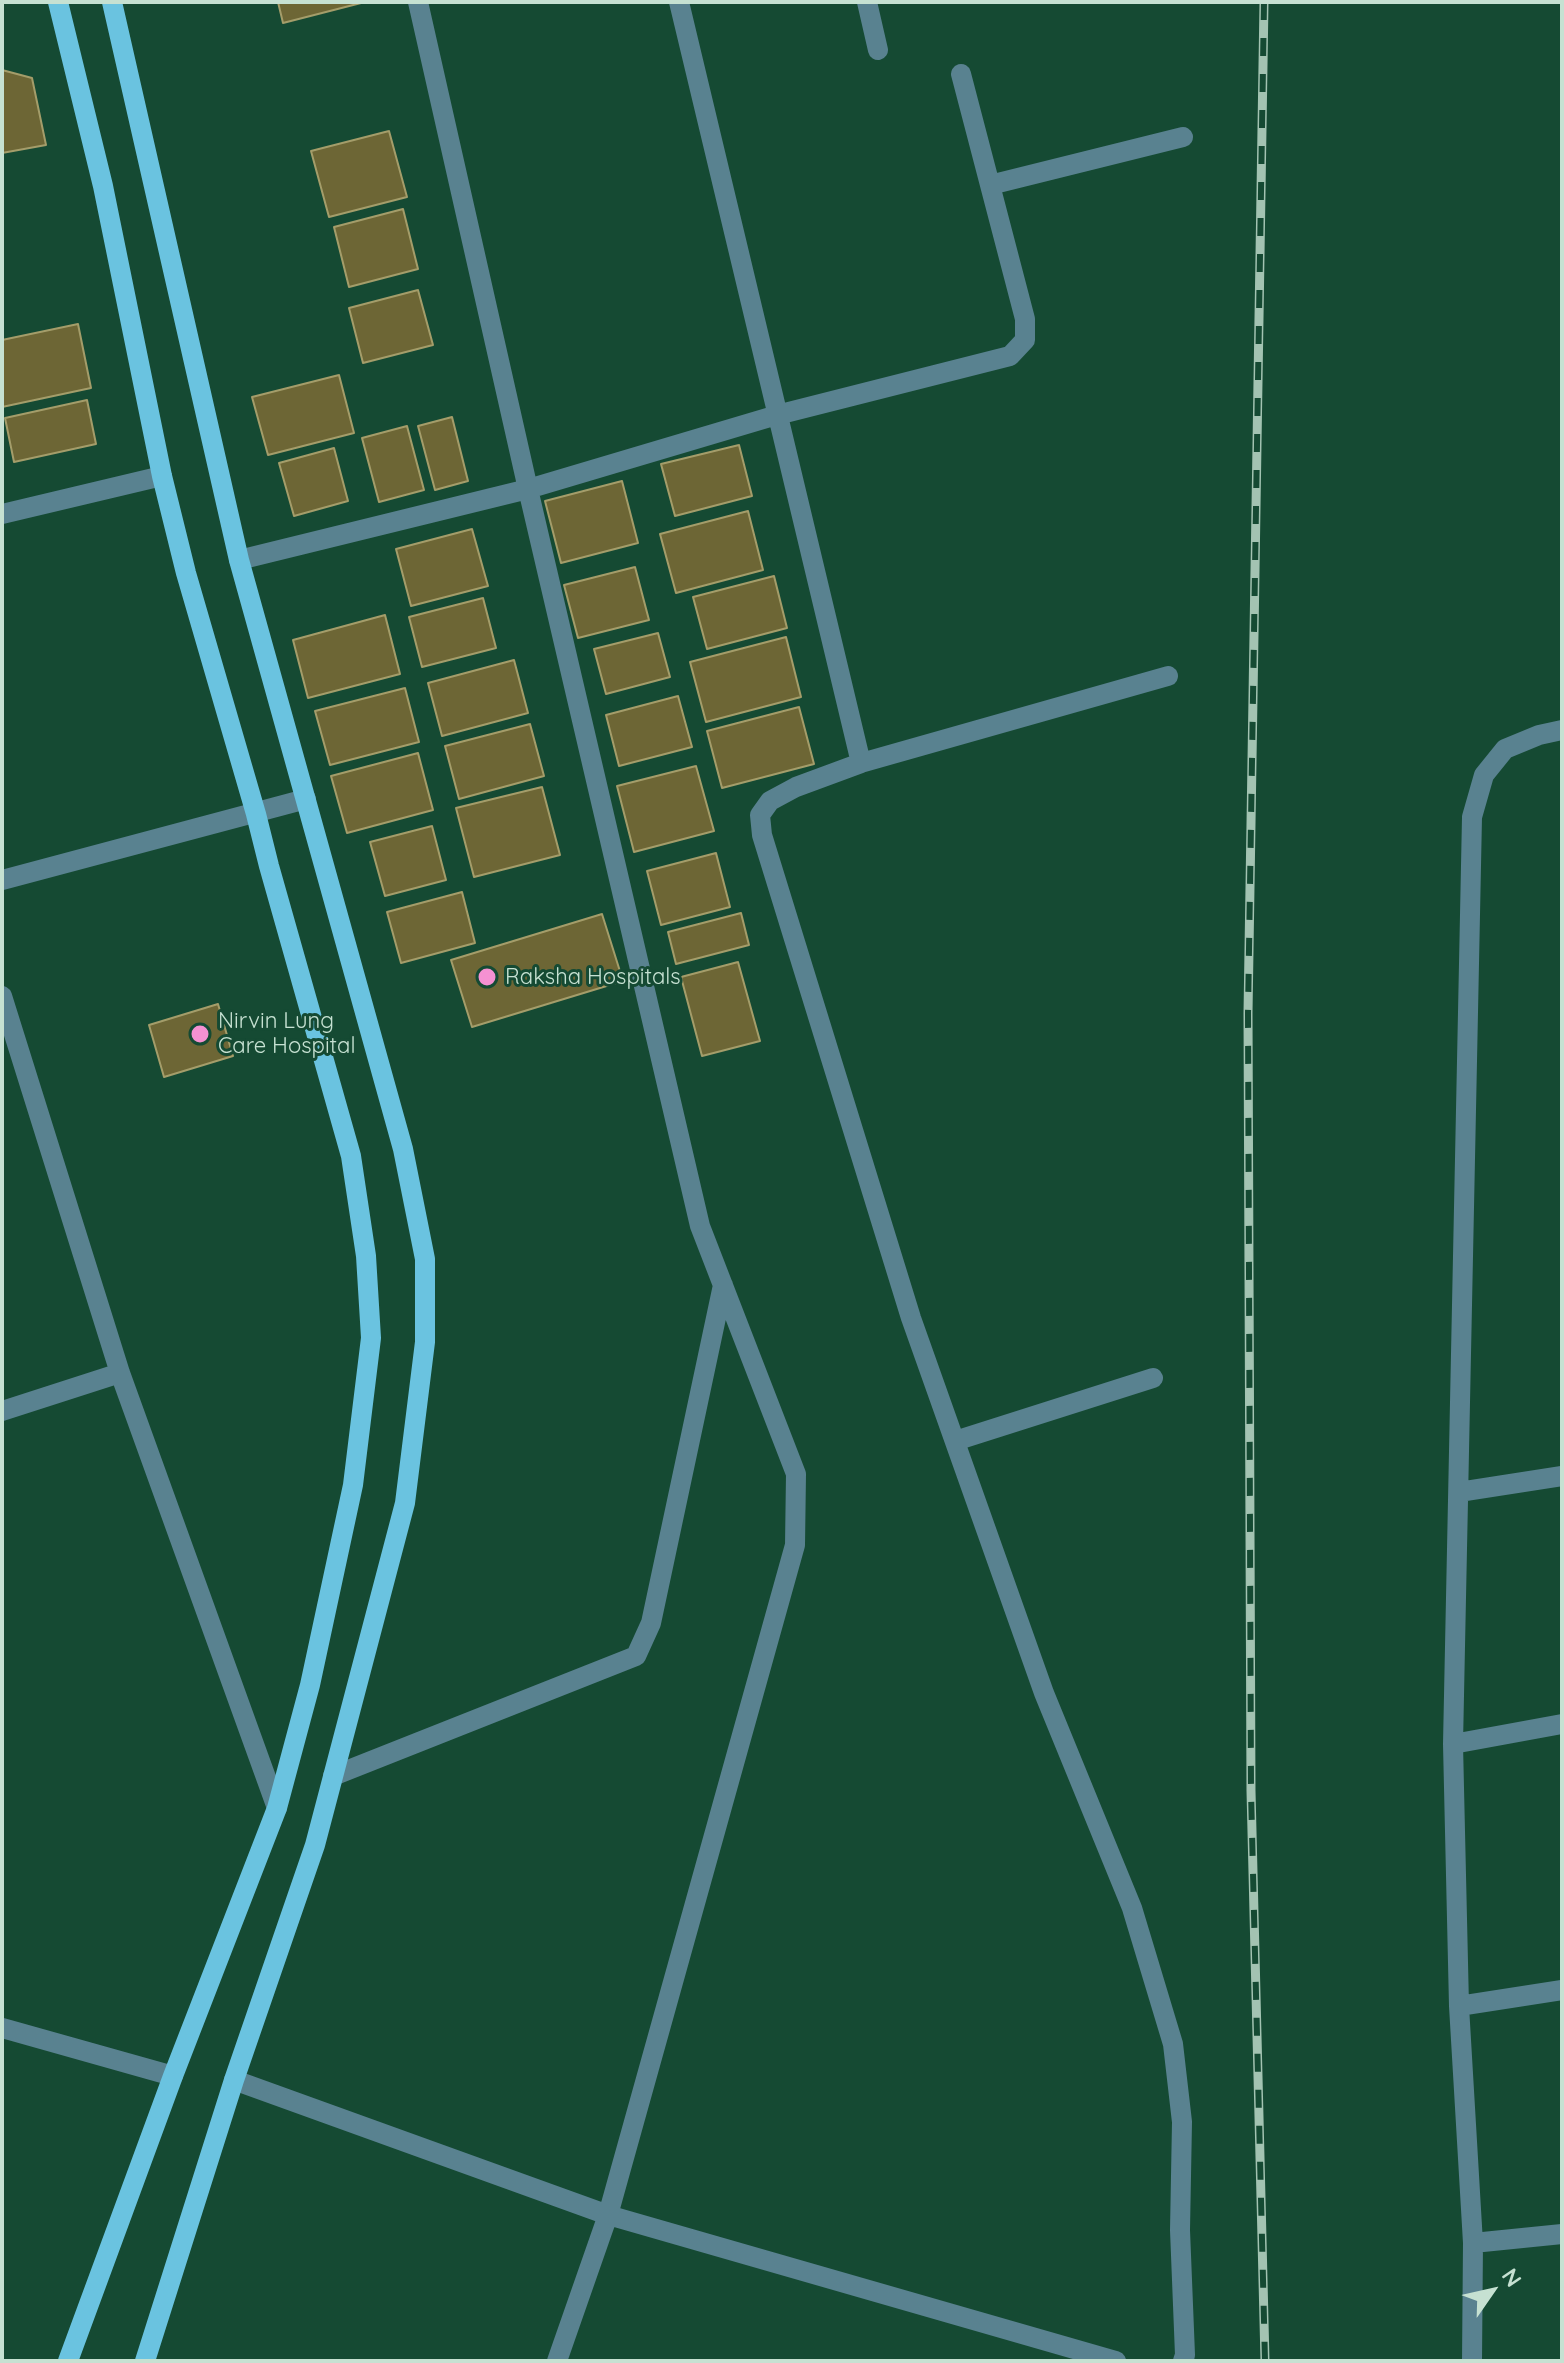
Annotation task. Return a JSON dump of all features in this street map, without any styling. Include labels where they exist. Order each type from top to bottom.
[{"type":"main road","points":[[58,2],[103,186],[162,476],[186,573],[351,1156],[366,1256],[371,1338],[353,1485],[310,1685],[277,1808],[173,2076],[68,2361]]},
{"type":"main road","points":[[112,2],[239,560],[403,1149],[425,1259],[425,1342],[405,1503],[315,1845],[234,2080],[145,2361]]},
{"type":"street","points":[[418,2],[700,1226],[796,1474],[795,1545],[608,2215],[557,2361]]},
{"type":"street","points":[[679,2],[861,763]]},
{"type":"street","points":[[867,2],[878,50]]},
{"type":"street","points":[[239,560],[528,489],[777,415],[1010,356],[1025,340],[1025,319],[961,74]]},
{"type":"street","points":[[990,185],[1183,137]]},
{"type":"street","points":[[2,514],[162,476]]},
{"type":"street","points":[[1168,676],[861,763],[796,787],[770,801],[760,815],[762,835],[911,1318],[1044,1693],[1132,1908],[1173,2044],[1182,2122],[1180,2230],[1183,2361]]},
{"type":"street","points":[[1472,2361],[1473,2243],[1459,2006],[1453,1744],[1472,817],[1484,775],[1505,749],[1539,735],[1562,730]]},
{"type":"street","points":[[2,880],[306,799]]},
{"type":"street","points":[[2,996],[120,1373],[277,1808]]},
{"type":"street","points":[[333,1776],[636,1656],[651,1623],[723,1285]]},
{"type":"street","points":[[2,1411],[120,1373]]},
{"type":"street","points":[[955,1441],[1153,1378]]},
{"type":"street","points":[[1459,1492],[1562,1476]]},
{"type":"street","points":[[1453,1744],[1562,1724]]},
{"type":"street","points":[[1459,2006],[1562,1990]]},
{"type":"street","points":[[2,2028],[173,2076]]},
{"type":"street","points":[[234,2080],[608,2215],[1116,2361]]},
{"type":"street","points":[[1473,2243],[1562,2234]]},
{"type":"building","points":[[278,2],[361,2],[361,3],[283,23]]},
{"type":"building","points":[[2,70],[32,78],[46,145],[2,153]]},
{"type":"building","points":[[389,131],[407,197],[329,217],[311,151]]},
{"type":"building","points":[[403,209],[418,269],[349,287],[334,227]]},
{"type":"building","points":[[418,290],[433,345],[363,363],[349,308]]},
{"type":"building","points":[[78,324],[91,388],[2,407],[2,340]]},
{"type":"building","points":[[339,375],[354,433],[268,455],[252,397]]},
{"type":"building","points":[[87,400],[96,444],[14,462],[5,418]]},
{"type":"building","points":[[452,417],[468,481],[435,490],[418,426]]},
{"type":"building","points":[[407,426],[424,490],[379,502],[362,438]]},
{"type":"building","points":[[739,445],[752,496],[675,516],[661,464]]},
{"type":"building","points":[[334,448],[348,501],[294,516],[279,463]]},
{"type":"building","points":[[622,481],[638,543],[561,563],[545,501]]},
{"type":"building","points":[[748,511],[763,570],[676,593],[660,534]]},
{"type":"building","points":[[472,529],[488,586],[411,606],[396,549]]},
{"type":"building","points":[[635,567],[649,620],[578,638],[564,585]]},
{"type":"building","points":[[774,576],[787,628],[707,649],[693,597]]},
{"type":"building","points":[[483,598],[496,648],[422,667],[409,617]]},
{"type":"building","points":[[385,615],[400,674],[308,698],[293,640]]},
{"type":"building","points":[[658,633],[670,677],[606,694],[594,649]]},
{"type":"building","points":[[786,637],[801,697],[706,722],[690,662]]},
{"type":"building","points":[[514,660],[528,713],[442,736],[428,683]]},
{"type":"building","points":[[405,688],[419,742],[330,765],[315,711]]},
{"type":"building","points":[[678,696],[692,747],[619,766],[606,715]]},
{"type":"building","points":[[799,707],[814,764],[722,788],[707,731]]},
{"type":"building","points":[[530,724],[544,776],[459,799],[445,746]]},
{"type":"building","points":[[418,753],[433,810],[347,833],[331,776]]},
{"type":"building","points":[[696,766],[714,831],[634,852],[617,786]]},
{"type":"building","points":[[542,787],[560,855],[474,877],[456,808]]},
{"type":"building","points":[[432,826],[446,880],[385,896],[370,842]]},
{"type":"building","points":[[716,853],[730,907],[661,925],[647,871]]},
{"type":"building","points":[[462,892],[475,943],[401,963],[387,912]]},
{"type":"building","points":[[741,913],[749,945],[676,964],[668,932]]},
{"type":"building","points":[[602,914],[623,981],[472,1027],[451,960]]},
{"type":"building","points":[[738,962],[760,1041],[702,1056],[681,977]]},
{"type":"building","points":[[218,1004],[233,1056],[164,1077],[149,1025]]},
{"type":"railway","points":[[1264,2],[1248,1013],[1251,1791],[1265,2361]]},
{"type":"place","name":"Raksha Hospitals","points":[[487,977]]},
{"type":"place","name":"Nirvin Lung Care Hospital","points":[[200,1034]]}]
